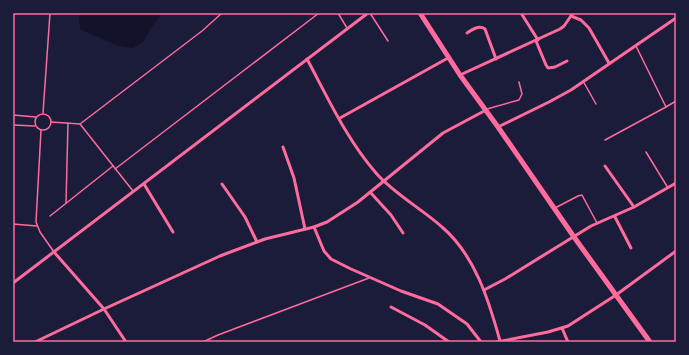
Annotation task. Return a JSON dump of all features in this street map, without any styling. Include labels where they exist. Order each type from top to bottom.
[{"type":"highway","points":[[420,13],[448,58],[650,342]]},
{"type":"street","points":[[13,283],[369,13]]},
{"type":"street","points":[[521,13],[537,40],[548,68],[555,68],[567,61]]},
{"type":"street","points":[[460,75],[562,28],[572,15],[581,20],[589,28],[609,64]]},
{"type":"street","points":[[498,127],[549,102],[609,64],[676,18]]},
{"type":"street","points":[[467,32],[477,27],[482,27],[485,29],[496,59]]},
{"type":"street","points":[[340,118],[448,58]]},
{"type":"street","points":[[308,59],[366,162],[384,181],[438,223],[453,237],[464,253],[484,290],[499,342],[562,328],[575,322],[676,251]]},
{"type":"street","points":[[35,342],[220,256],[273,236],[314,228],[335,218],[384,181],[443,133],[486,110]]},
{"type":"street","points":[[283,147],[294,178],[305,229]]},
{"type":"street","points":[[605,166],[634,207]]},
{"type":"street","points":[[484,290],[505,279],[597,223],[615,217],[676,183]]},
{"type":"street","points":[[144,184],[173,232]]},
{"type":"street","points":[[222,184],[245,217],[257,242]]},
{"type":"street","points":[[370,192],[391,215],[403,233]]},
{"type":"street","points":[[615,217],[631,248]]},
{"type":"street","points":[[314,228],[328,256],[370,278],[438,304],[467,324],[481,342]]},
{"type":"street","points":[[54,252],[104,309],[126,342]]},
{"type":"street","points":[[391,307],[425,325],[449,342]]},
{"type":"street","points":[[562,328],[568,342]]},
{"type":"lane","points":[[43,113],[50,13]]},
{"type":"lane","points":[[51,122],[80,124],[202,31],[222,13]]},
{"type":"lane","points":[[115,169],[319,13]]},
{"type":"lane","points":[[338,13],[347,29]]},
{"type":"lane","points":[[369,13],[388,41]]},
{"type":"lane","points":[[636,45],[666,107]]},
{"type":"lane","points":[[583,81],[596,104]]},
{"type":"lane","points":[[486,110],[519,100],[522,94],[519,82]]},
{"type":"lane","points":[[605,140],[676,101]]},
{"type":"lane","points":[[13,115],[36,117],[43,113]]},
{"type":"lane","points":[[43,113],[49,117],[51,122]]},
{"type":"lane","points":[[36,117],[34,121],[36,126],[41,130]]},
{"type":"lane","points":[[41,130],[47,128],[51,122]]},
{"type":"lane","points":[[66,203],[68,123]]},
{"type":"lane","points":[[80,124],[133,192]]},
{"type":"lane","points":[[13,125],[36,126]]},
{"type":"lane","points":[[41,130],[36,216],[37,226],[54,252]]},
{"type":"lane","points":[[646,152],[668,188]]},
{"type":"lane","points":[[50,216],[113,166]]},
{"type":"lane","points":[[555,209],[582,195],[597,223]]},
{"type":"lane","points":[[13,224],[37,226]]},
{"type":"lane","points":[[203,342],[370,278]]},
{"type":"shaded area","points":[[79,13],[162,13],[144,41],[133,48],[118,46],[80,29]]}]
